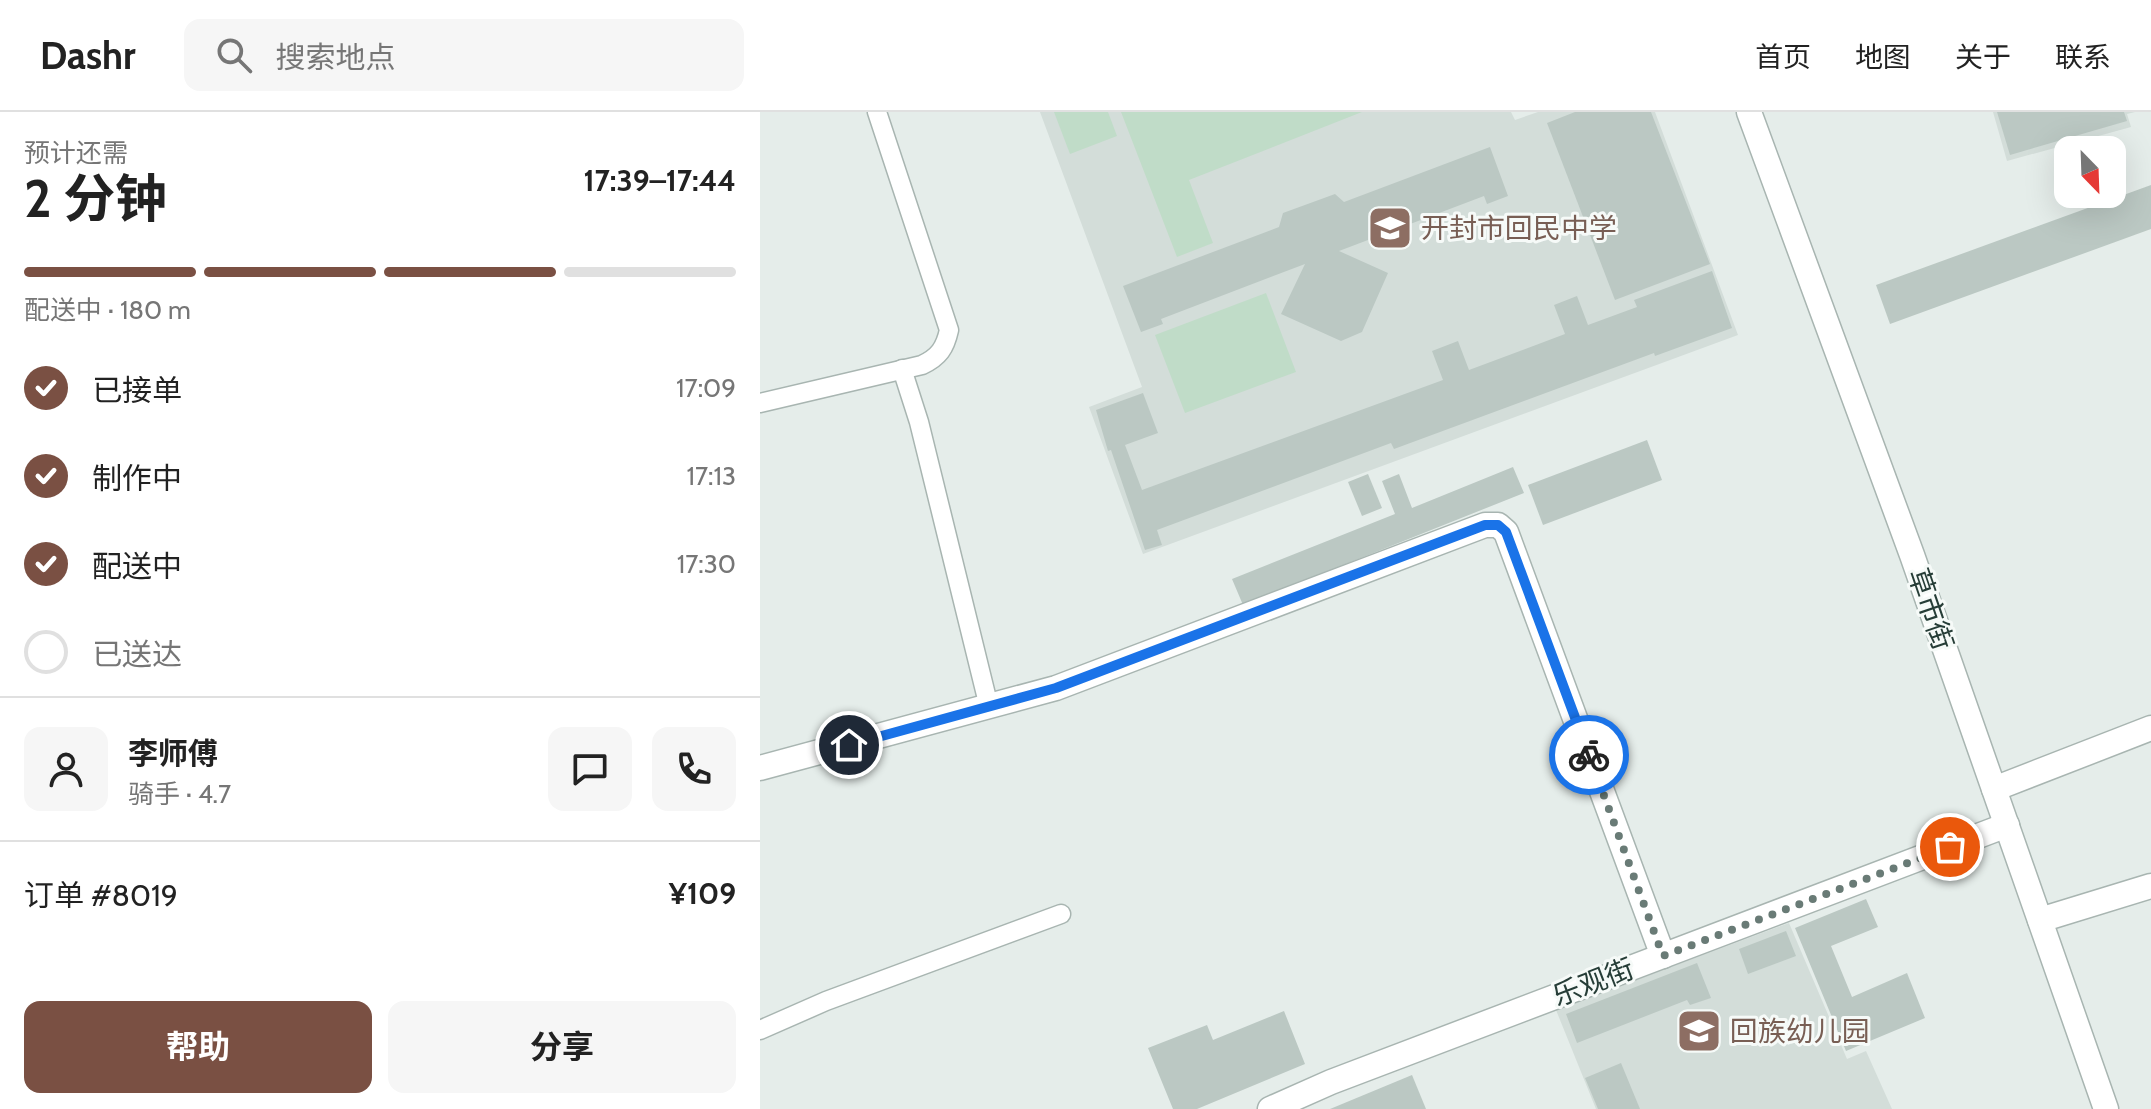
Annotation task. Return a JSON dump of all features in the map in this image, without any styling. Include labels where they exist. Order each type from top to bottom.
[{"type":"street","name":"草市街","points":[[1749,112],[1912,555],[2106,1109]]},
{"type":"street","points":[[760,768],[1056,688],[1485,525],[1498,525],[1506,532],[1663,956]]},
{"type":"street","points":[[1994,789],[2151,728]]},
{"type":"street","name":"乐观街","points":[[1270,1109],[1331,1082],[2007,825]]},
{"type":"street","points":[[2040,920],[2151,886]]},
{"type":"lane","points":[[760,403],[934,360],[945,347],[949,330],[877,112]]},
{"type":"lane","points":[[902,369],[919,422],[989,707]]},
{"type":"lane","points":[[760,1030],[826,1001],[1061,914]]},
{"type":"shaded area","name":"开封市回民中学","points":[[1040,112],[1511,112],[1515,120],[1538,112],[1655,112],[1738,335],[1143,554],[1089,407],[1142,387]]},
{"type":"shaded area","points":[[1993,112],[2135,112],[2127,114],[2131,127],[2098,136],[2054,136],[2054,148],[2007,161]]},
{"type":"shaded area","name":"回族幼儿园","points":[[1789,923],[1847,1059],[1866,1051],[1892,1109],[1596,1109],[1556,1010]]},
{"type":"green space","points":[[1054,112],[1108,112],[1117,136],[1070,154]]},
{"type":"green space","points":[[1121,112],[1362,112],[1189,180],[1213,243],[1177,257]]},
{"type":"green space","points":[[1266,293],[1296,372],[1185,413],[1155,335]]},
{"type":"building","points":[[1575,112],[1651,112],[1710,264],[1615,300],[1547,123]]},
{"type":"building","points":[[1997,112],[2124,112],[2127,121],[2075,136],[2054,136],[2054,142],[2010,155]]},
{"type":"building","points":[[1490,147],[1508,196],[1487,204],[1484,196],[1339,251],[1388,273],[1362,332],[1341,341],[1281,314],[1305,264],[1161,319],[1163,324],[1141,332],[1123,286],[1279,227],[1283,213],[1335,194],[1344,202]]},
{"type":"building","points":[[2151,185],[2151,229],[1890,324],[1876,285],[2088,208],[2126,208],[2126,194]]},
{"type":"building","points":[[1712,271],[1732,328],[1655,356],[1654,353],[1394,449],[1391,443],[1157,530],[1162,545],[1145,550],[1096,410],[1143,393],[1158,433],[1125,445],[1142,490],[1443,380],[1432,351],[1458,341],[1469,370],[1565,334],[1554,305],[1577,296],[1588,325],[1637,307],[1634,300]]},
{"type":"building","points":[[1647,440],[1662,480],[1543,525],[1528,485]]},
{"type":"building","points":[[1513,467],[1524,493],[1243,605],[1232,579],[1395,514],[1382,481],[1399,474],[1412,508]]},
{"type":"building","points":[[1368,474],[1382,508],[1362,516],[1348,482]]},
{"type":"building","points":[[1866,899],[1878,927],[1831,946],[1852,997],[1907,973],[1925,1018],[1846,1051],[1795,928]]},
{"type":"building","points":[[1786,931],[1796,956],[1748,974],[1739,949]]},
{"type":"building","points":[[1697,963],[1711,998],[1690,1005],[1687,1000],[1577,1043],[1566,1014]]},
{"type":"building","points":[[1284,1011],[1305,1064],[1197,1109],[1173,1109],[1148,1048],[1207,1025],[1213,1040]]},
{"type":"building","points":[[1621,1063],[1640,1109],[1598,1109],[1585,1078]]},
{"type":"building","points":[[1412,1075],[1426,1109],[1330,1109]]},
{"type":"way so far","points":[[1589,755],[1663,956],[1950,847]]},
{"type":"place","name":"开封市回民中学","points":[[1390,228]]},
{"type":"place","name":"回族幼儿园","points":[[1699,1031]]},
{"type":"route","points":[[849,745],[1056,688],[1485,525],[1498,525],[1506,532],[1589,755]]}]
